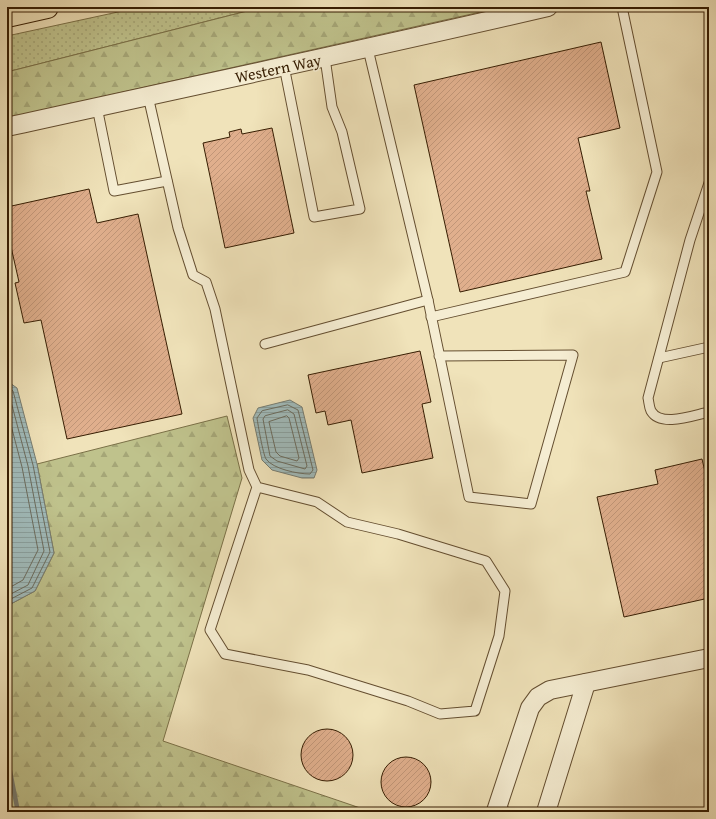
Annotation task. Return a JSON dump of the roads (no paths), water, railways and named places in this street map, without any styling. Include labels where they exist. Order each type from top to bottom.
[{"type":"highway","points":[[7,16],[47,7]]},
{"type":"street","name":"Western Way","points":[[7,127],[368,49],[548,7]]},
{"type":"street","points":[[500,812],[496,811],[530,708],[538,698],[550,690],[709,658]]},
{"type":"street","points":[[546,812],[586,683]]},
{"type":"lane","points":[[431,317],[625,272],[656,172],[622,7]]},
{"type":"lane","points":[[368,49],[428,300],[439,356],[469,497],[531,504],[573,355],[439,356]]},
{"type":"lane","points":[[284,66],[314,217],[360,210],[342,132],[332,107],[325,58]]},
{"type":"lane","points":[[148,96],[178,228],[193,275],[206,282],[215,309],[249,470],[257,487],[210,630],[225,654],[308,670],[408,701],[440,714],[475,711],[500,636],[505,591],[486,561],[398,534],[347,522],[317,502],[257,487]]},
{"type":"lane","points":[[97,107],[114,190],[167,181]]},
{"type":"lane","points":[[709,183],[690,240],[648,398],[651,411],[660,418],[671,420],[709,412]]},
{"type":"lane","points":[[265,344],[428,300]]},
{"type":"lane","points":[[658,358],[709,347]]},
{"type":"water","points":[[7,381],[17,388],[37,464],[54,553],[35,591],[7,606]]},
{"type":"water","points":[[290,400],[302,407],[317,470],[314,478],[302,478],[272,470],[262,460],[253,418],[258,408]]},
{"type":"waterway","points":[[7,756],[18,812]]}]
